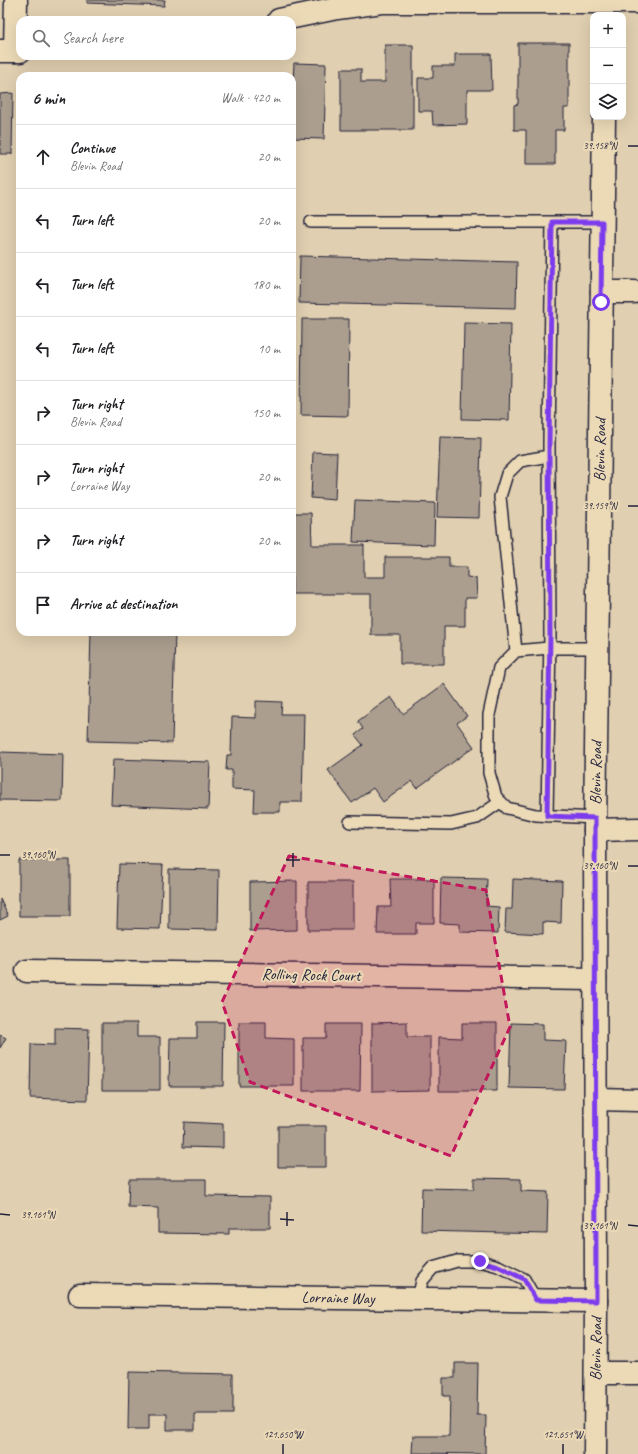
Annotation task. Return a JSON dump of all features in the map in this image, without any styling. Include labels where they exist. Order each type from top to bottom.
[{"type":"street","points":[[12,51],[16,0]]},
{"type":"street","points":[[296,16],[337,8],[382,2],[605,6],[638,2]]},
{"type":"street","name":"Blevin Road","points":[[595,1454],[595,824],[604,120]]},
{"type":"street","points":[[602,292],[636,291]]},
{"type":"street","points":[[595,824],[638,829]]},
{"type":"street","name":"Rolling Rock Court","points":[[27,971],[596,979]]},
{"type":"street","points":[[596,1099],[638,1100]]},
{"type":"street","name":"Lorraine Way","points":[[80,1295],[596,1301]]},
{"type":"street","points":[[596,1373],[638,1373]]},
{"type":"lane","points":[[312,222],[602,222]]},
{"type":"lane","points":[[547,816],[552,222]]},
{"type":"lane","points":[[516,651],[500,497],[507,474],[520,461],[549,456]]},
{"type":"lane","points":[[595,824],[536,815],[507,808],[500,802],[496,797],[489,773],[489,715],[499,668],[516,651],[549,648],[597,648]]},
{"type":"lane","points":[[350,822],[451,824],[477,818],[500,802]]},
{"type":"lane","points":[[418,1299],[422,1281],[433,1268],[457,1260],[480,1261],[498,1266],[524,1279],[536,1300]]},
{"type":"highlighted area","points":[[289,856],[486,890],[510,1027],[451,1156],[250,1082],[222,1002]]},
{"type":"building","points":[[87,0],[165,0],[164,6],[87,3]]},
{"type":"building","points":[[518,43],[569,43],[569,108],[564,108],[564,130],[555,130],[555,164],[526,164],[526,130],[514,130],[514,105],[518,104]]},
{"type":"building","points":[[385,45],[413,45],[413,130],[341,130],[341,69],[361,69],[361,82],[385,82]]},
{"type":"building","points":[[455,54],[491,54],[492,90],[467,90],[467,124],[433,125],[432,111],[418,111],[418,78],[433,78],[433,66],[455,66]]},
{"type":"building","points":[[294,63],[326,64],[324,139],[296,138],[296,72],[294,72]]},
{"type":"building","points":[[13,93],[12,154],[0,154],[0,94]]},
{"type":"building","points":[[300,256],[517,262],[516,308],[299,303]]},
{"type":"building","points":[[302,319],[349,319],[348,416],[301,415]]},
{"type":"building","points":[[464,323],[511,324],[509,420],[462,419]]},
{"type":"building","points":[[440,437],[481,438],[479,518],[437,517]]},
{"type":"building","points":[[313,452],[337,453],[335,500],[311,498]]},
{"type":"building","points":[[355,500],[435,503],[434,545],[353,542]]},
{"type":"building","points":[[296,513],[311,513],[312,545],[364,545],[364,577],[385,577],[385,557],[449,557],[449,567],[467,567],[467,577],[476,578],[477,598],[465,598],[465,626],[444,626],[444,664],[400,664],[400,635],[371,635],[371,594],[296,594]]},
{"type":"building","points":[[91,636],[175,636],[172,743],[88,741]]},
{"type":"building","points":[[444,684],[467,716],[457,723],[474,747],[417,788],[412,781],[383,802],[373,788],[352,803],[328,770],[363,745],[355,735],[363,729],[358,721],[391,697],[403,714]]},
{"type":"building","points":[[256,701],[282,702],[281,714],[304,714],[302,802],[280,802],[280,812],[254,812],[255,790],[232,789],[232,770],[226,770],[227,755],[231,755],[232,717],[256,718]]},
{"type":"building","points":[[0,752],[63,754],[62,801],[0,800]]},
{"type":"building","points":[[113,759],[210,762],[208,809],[111,805]]},
{"type":"building","points":[[19,860],[70,860],[70,916],[19,916]]},
{"type":"building","points":[[119,864],[163,865],[160,929],[117,928]]},
{"type":"building","points":[[169,869],[219,870],[218,930],[169,929]]},
{"type":"building","points":[[441,878],[487,879],[486,906],[499,907],[498,933],[460,932],[460,924],[440,923]]},
{"type":"building","points":[[390,879],[434,879],[434,923],[416,923],[416,934],[377,934],[378,907],[391,907]]},
{"type":"building","points":[[513,879],[562,881],[561,923],[543,922],[543,934],[505,932],[506,909],[512,909]]},
{"type":"building","points":[[297,881],[297,930],[250,931],[250,882]]},
{"type":"building","points":[[308,882],[353,882],[353,930],[308,930]]},
{"type":"building","points":[[0,899],[8,916],[0,920]]},
{"type":"building","points":[[197,1022],[224,1022],[223,1086],[169,1086],[170,1038],[197,1038]]},
{"type":"building","points":[[239,1022],[266,1022],[266,1038],[294,1039],[294,1086],[239,1086]]},
{"type":"building","points":[[407,1022],[407,1037],[430,1037],[430,1090],[372,1091],[372,1023]]},
{"type":"building","points":[[102,1023],[137,1023],[137,1037],[160,1037],[160,1090],[102,1090]]},
{"type":"building","points":[[462,1023],[497,1023],[497,1091],[439,1091],[439,1037],[462,1038]]},
{"type":"building","points":[[511,1023],[543,1024],[543,1040],[566,1041],[564,1089],[509,1088]]},
{"type":"building","points":[[326,1024],[361,1024],[360,1091],[303,1091],[303,1038],[326,1038]]},
{"type":"building","points":[[55,1028],[89,1029],[87,1100],[30,1098],[31,1044],[55,1045]]},
{"type":"building","points":[[0,1035],[6,1038],[0,1048]]},
{"type":"building","points":[[184,1122],[223,1124],[223,1148],[183,1147]]},
{"type":"building","points":[[278,1126],[326,1126],[326,1167],[278,1167]]},
{"type":"building","points":[[474,1178],[521,1179],[521,1191],[548,1192],[547,1234],[421,1231],[422,1188],[474,1189]]},
{"type":"building","points":[[129,1179],[206,1179],[206,1196],[270,1197],[270,1228],[229,1228],[229,1234],[158,1233],[158,1208],[128,1207]]},
{"type":"building","points":[[455,1363],[478,1363],[477,1415],[486,1415],[485,1454],[412,1453],[413,1436],[449,1436],[450,1396],[443,1396],[443,1378],[455,1378]]},
{"type":"building","points":[[129,1372],[233,1374],[233,1414],[195,1414],[195,1430],[167,1430],[167,1414],[149,1414],[149,1429],[128,1429]]},
{"type":"route","points":[[480,1261],[498,1266],[524,1279],[536,1300],[596,1301],[595,818],[547,816],[550,635],[549,444],[552,222],[602,222],[601,302]]}]
